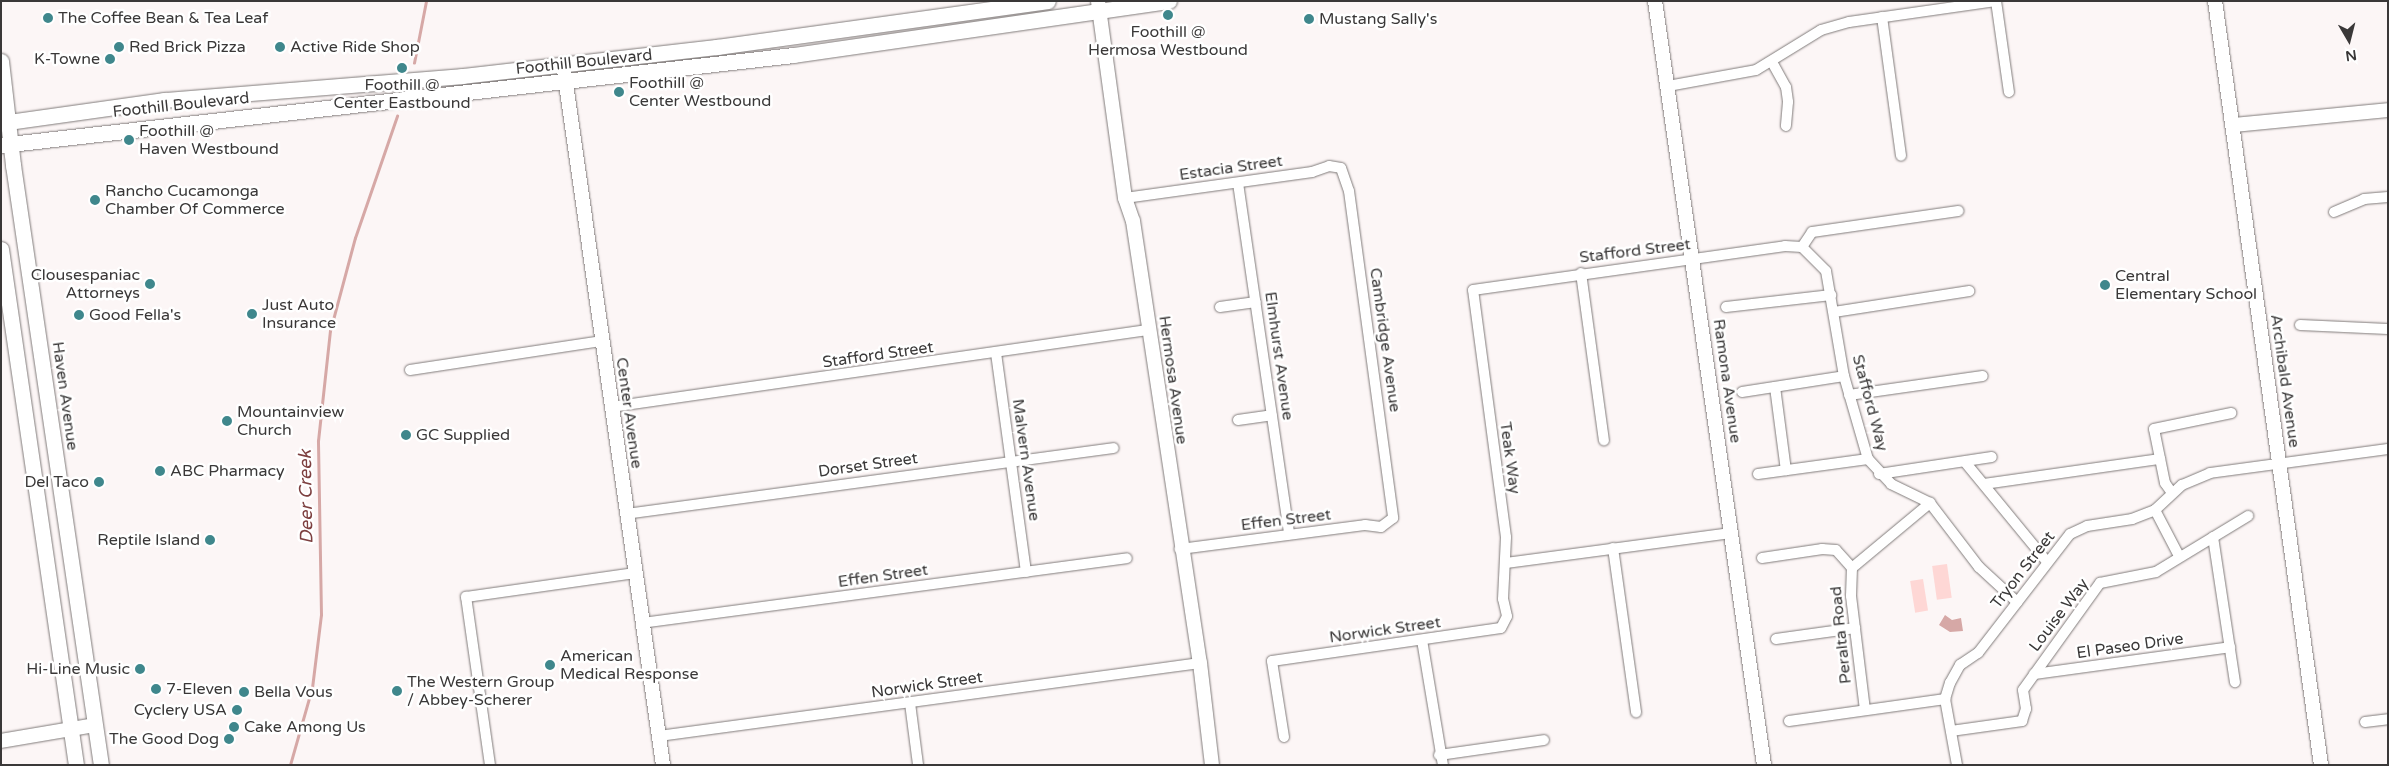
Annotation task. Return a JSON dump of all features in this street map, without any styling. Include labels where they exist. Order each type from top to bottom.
[{"type":"main road","name":"Foothill Boulevard","points":[[5,122],[183,98],[564,65],[852,30],[1048,1]]},
{"type":"main road","name":"Foothill Boulevard","points":[[6,144],[181,122],[806,53],[1099,6],[1169,1]]},
{"type":"main road","name":"Haven Avenue","points":[[1,60],[6,144],[101,765]]},
{"type":"main road","points":[[1,249],[52,590],[69,728],[76,765]]},
{"type":"street","name":"Ramona Avenue","points":[[1655,1],[1764,765]]},
{"type":"street","points":[[1668,86],[1740,75],[1772,62],[1821,30],[1882,17],[1996,1],[2009,92]]},
{"type":"street","name":"Archibald Avenue","points":[[2215,1],[2321,765]]},
{"type":"street","name":"Hermosa Avenue","points":[[1099,6],[1125,198],[1133,221],[1180,549],[1200,663],[1212,765]]},
{"type":"street","points":[[1882,17],[1901,156]]},
{"type":"street","points":[[1772,62],[1786,87],[1788,102],[1786,126]]},
{"type":"street","name":"Center Avenue","points":[[564,65],[601,341],[663,765]]},
{"type":"street","points":[[2233,125],[2388,110]]},
{"type":"street","name":"Estacia Street","points":[[1125,198],[1312,172],[1329,166],[1341,168]]},
{"type":"street","name":"Cambridge Avenue","points":[[1341,168],[1349,192],[1393,518]]},
{"type":"street","name":"Elmhurst Avenue","points":[[1238,182],[1289,534]]},
{"type":"street","points":[[2334,212],[2364,199],[2388,197]]},
{"type":"street","points":[[1802,247],[1812,232],[1958,211]]},
{"type":"street","name":"Stafford Street","points":[[1473,290],[1581,273],[1785,246],[1802,247]]},
{"type":"street","name":"Stafford Way","points":[[1802,247],[1826,271],[1844,376],[1868,458],[1880,474],[1891,484],[1930,503],[1979,567],[2017,602]]},
{"type":"street","points":[[1581,273],[1604,440]]},
{"type":"street","name":"Teak Way","points":[[1473,290],[1506,537],[1503,598],[1507,616],[1502,628]]},
{"type":"street","points":[[1834,312],[1969,291]]},
{"type":"street","points":[[1726,307],[1831,294]]},
{"type":"street","points":[[1220,306],[1256,302]]},
{"type":"street","points":[[2300,325],[2388,329]]},
{"type":"street","name":"Stafford Street","points":[[611,407],[1148,330]]},
{"type":"street","points":[[410,370],[601,341]]},
{"type":"street","name":"Malvern Avenue","points":[[996,353],[1026,572]]},
{"type":"street","points":[[1742,392],[1844,376]]},
{"type":"street","points":[[1850,395],[1983,376]]},
{"type":"street","points":[[1774,387],[1786,470]]},
{"type":"street","points":[[2172,493],[2165,483],[2154,430],[2231,413]]},
{"type":"street","points":[[1238,420],[1272,415]]},
{"type":"street","name":"Dorset Street","points":[[626,514],[1114,448]]},
{"type":"street","name":"Tryon Street","points":[[1945,699],[1960,665],[1978,653],[2070,534],[2087,526],[2132,519],[2155,510],[2182,485],[2210,473],[2278,461],[2388,449]]},
{"type":"street","points":[[1880,474],[1992,457]]},
{"type":"street","points":[[1758,474],[1868,458]]},
{"type":"street","points":[[1984,484],[2160,459]]},
{"type":"street","points":[[1964,462],[2047,562]]},
{"type":"street","name":"Peralta Road","points":[[1865,710],[1850,580],[1852,568],[1930,503]]},
{"type":"street","points":[[2155,510],[2179,556]]},
{"type":"street","name":"Louise Way","points":[[1951,731],[2022,720],[2026,709],[2023,690],[2100,583],[2156,572],[2179,556],[2248,516]]},
{"type":"street","name":"Effen Street","points":[[1180,549],[1365,525],[1381,527],[1393,518]]},
{"type":"street","points":[[1506,563],[1731,532]]},
{"type":"street","points":[[2212,537],[2235,682]]},
{"type":"street","points":[[1613,548],[1636,712]]},
{"type":"street","points":[[1762,558],[1822,549],[1836,550],[1852,568]]},
{"type":"street","name":"Effen Street","points":[[642,623],[1127,558]]},
{"type":"street","points":[[490,765],[466,597],[635,573]]},
{"type":"street","name":"Norwick Street","points":[[1284,737],[1272,661],[1502,628]]},
{"type":"street","points":[[1776,639],[1856,628]]},
{"type":"street","points":[[1422,640],[1441,760],[1544,740]]},
{"type":"street","name":"El Paseo Drive","points":[[2034,674],[2230,647]]},
{"type":"street","name":"Norwick Street","points":[[659,736],[1200,663]]},
{"type":"street","points":[[1789,721],[1945,699],[1957,765]]},
{"type":"street","points":[[910,703],[918,765]]},
{"type":"street","points":[[2365,722],[2388,719]]},
{"type":"street","points":[[1,741],[95,725]]},
{"type":"shaded area","points":[[1947,564],[1952,598],[1937,600],[1932,566]]},
{"type":"shaded area","points":[[1923,579],[1928,611],[1915,613],[1910,581]]},
{"type":"shaded area","points":[[1945,615],[1952,620],[1961,618],[1963,631],[1950,632],[1939,625]]},
{"type":"waterway","name":"Deer Creek","points":[[414,63],[426,1]]},
{"type":"waterway","name":"Deer Creek","points":[[290,765],[312,688],[321,615],[318,441],[330,331],[355,238],[397,116]]},
{"type":"place","name":"Foothill @ Hermosa Westbound","points":[[1168,15]]},
{"type":"place","name":"The Coffee Bean & Tea Leaf","points":[[48,18]]},
{"type":"place","name":"Mustang Sally's","points":[[1309,19]]},
{"type":"place","name":"Red Brick Pizza","points":[[119,47]]},
{"type":"place","name":"Active Ride Shop","points":[[280,47]]},
{"type":"place","name":"K-Towne","points":[[110,59]]},
{"type":"place","name":"Foothill @ Center Eastbound","points":[[402,68]]},
{"type":"place","name":"Foothill @ Center Westbound","points":[[619,92]]},
{"type":"place","name":"Foothill @ Haven Westbound","points":[[129,140]]},
{"type":"place","name":"Rancho Cucamonga Chamber Of Commerce","points":[[95,200]]},
{"type":"place","name":"Clousespaniac Attorneys","points":[[150,284]]},
{"type":"place","name":"Central Elementary School","points":[[2105,285]]},
{"type":"place","name":"Just Auto Insurance","points":[[252,314]]},
{"type":"place","name":"Good Fella's","points":[[79,315]]},
{"type":"place","name":"Mountainview Church","points":[[227,421]]},
{"type":"place","name":"GC Supplied","points":[[406,435]]},
{"type":"place","name":"ABC Pharmacy","points":[[160,471]]},
{"type":"place","name":"Del Taco","points":[[99,482]]},
{"type":"place","name":"Reptile Island","points":[[210,540]]},
{"type":"place","name":"American Medical Response","points":[[550,665]]},
{"type":"place","name":"Hi-Line Music","points":[[140,669]]},
{"type":"place","name":"7-Eleven","points":[[156,689]]},
{"type":"place","name":"The Western Group / Abbey-Scherer","points":[[397,691]]},
{"type":"place","name":"Bella Vous","points":[[244,692]]},
{"type":"place","name":"Cyclery USA","points":[[237,710]]},
{"type":"place","name":"Cake Among Us","points":[[234,727]]},
{"type":"place","name":"The Good Dog","points":[[229,739]]}]
